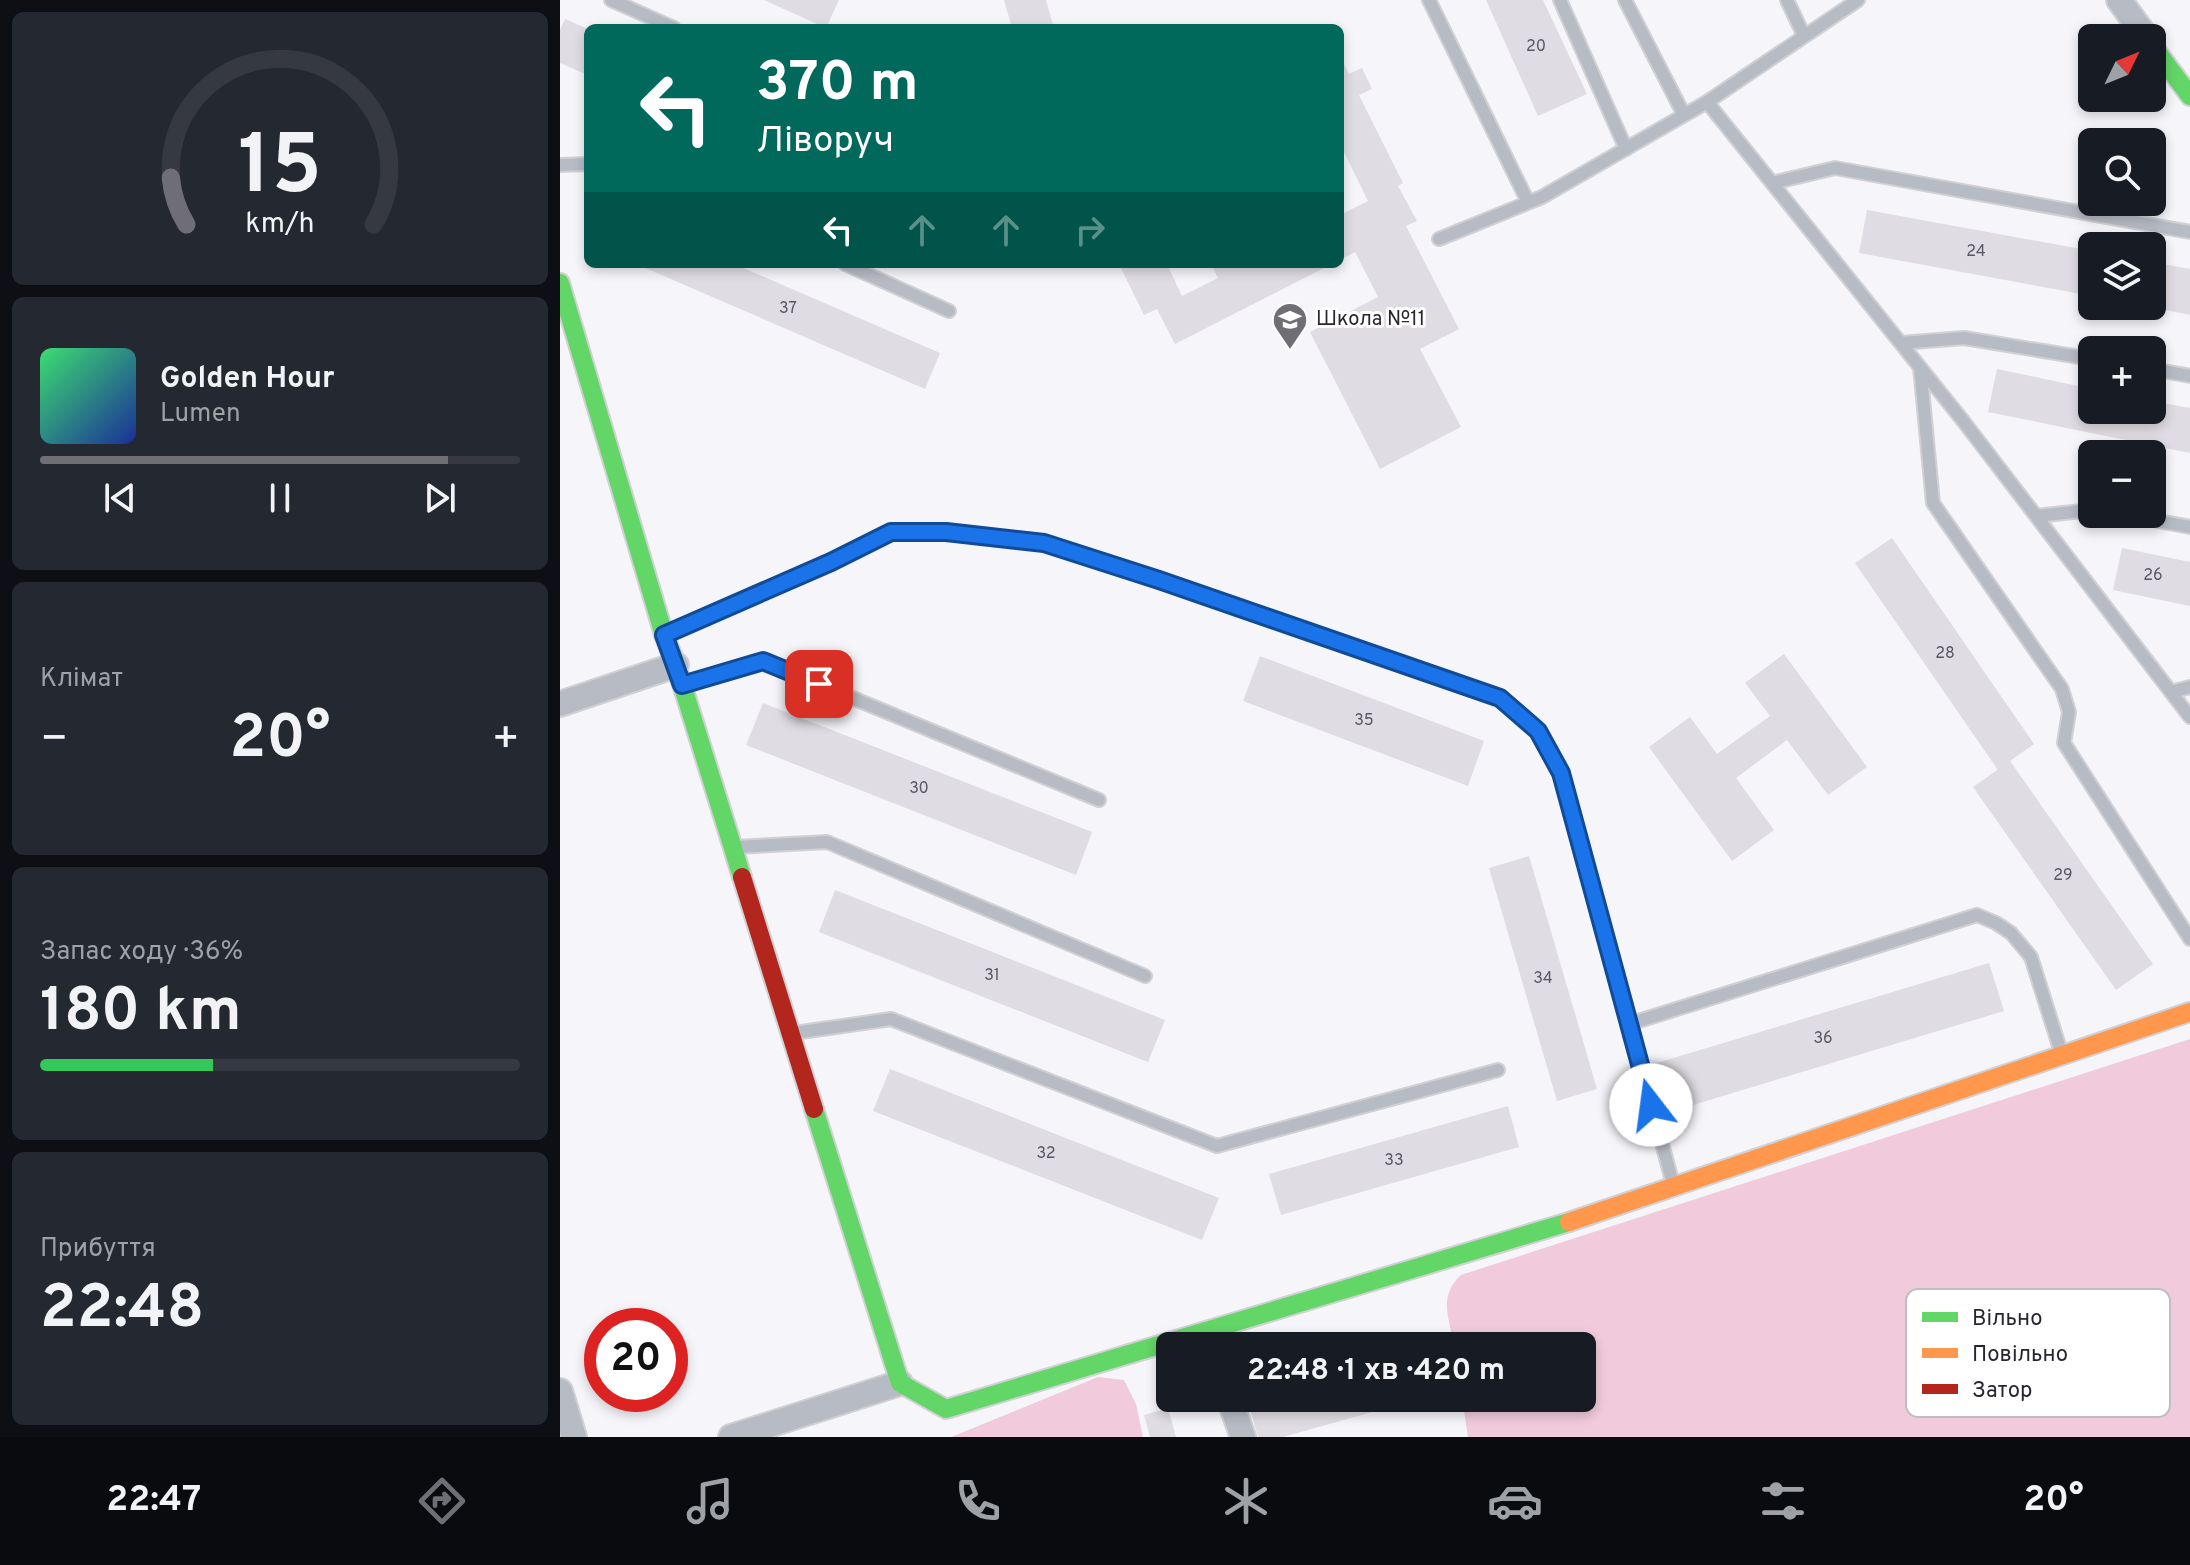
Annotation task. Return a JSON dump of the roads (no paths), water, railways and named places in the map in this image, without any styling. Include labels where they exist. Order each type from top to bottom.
[{"type":"street","points":[[2119,0],[2137,24]]},
{"type":"street","points":[[2166,64],[2190,96]]},
{"type":"street","points":[[560,283],[664,635],[900,1383],[946,1409],[1156,1353]]},
{"type":"street","points":[[560,704],[679,675]]},
{"type":"street","points":[[1233,1332],[1561,1225],[2190,1012]]},
{"type":"street","points":[[731,1437],[900,1383]]},
{"type":"street","points":[[560,1391],[574,1437]]},
{"type":"street","points":[[1234,1412],[1243,1437]]},
{"type":"lane","points":[[611,0],[665,24]]},
{"type":"lane","points":[[1429,0],[1528,202]]},
{"type":"lane","points":[[1560,0],[1626,149]]},
{"type":"lane","points":[[1625,0],[1684,115]]},
{"type":"lane","points":[[1787,0],[1804,36]]},
{"type":"lane","points":[[1439,239],[1528,202],[1626,149],[1707,102],[1858,0]]},
{"type":"lane","points":[[1707,102],[1920,367],[2190,717]]},
{"type":"lane","points":[[560,165],[584,164]]},
{"type":"lane","points":[[1772,183],[1835,168],[2190,232]]},
{"type":"lane","points":[[854,268],[949,311]]},
{"type":"lane","points":[[1901,343],[1964,338],[2078,357]]},
{"type":"lane","points":[[1920,367],[1933,503],[2062,689],[2069,712],[2064,743],[2190,939]]},
{"type":"lane","points":[[2166,372],[2190,376]]},
{"type":"lane","points":[[2036,516],[2078,512]]},
{"type":"lane","points":[[2166,523],[2190,527]]},
{"type":"lane","points":[[664,635],[831,562],[891,532],[946,532],[1044,543],[1500,698],[1538,731],[1561,773],[1673,1187]]},
{"type":"lane","points":[[679,675],[763,661],[1099,800]]},
{"type":"lane","points":[[2171,692],[2190,687]]},
{"type":"lane","points":[[732,847],[827,842],[1145,976]]},
{"type":"lane","points":[[1629,1024],[1977,915],[2011,933],[2031,957],[2062,1055]]},
{"type":"lane","points":[[791,1033],[891,1019],[1217,1146],[1498,1070]]},
{"type":"place","name":"Школа №11","points":[[1290,351]]}]
